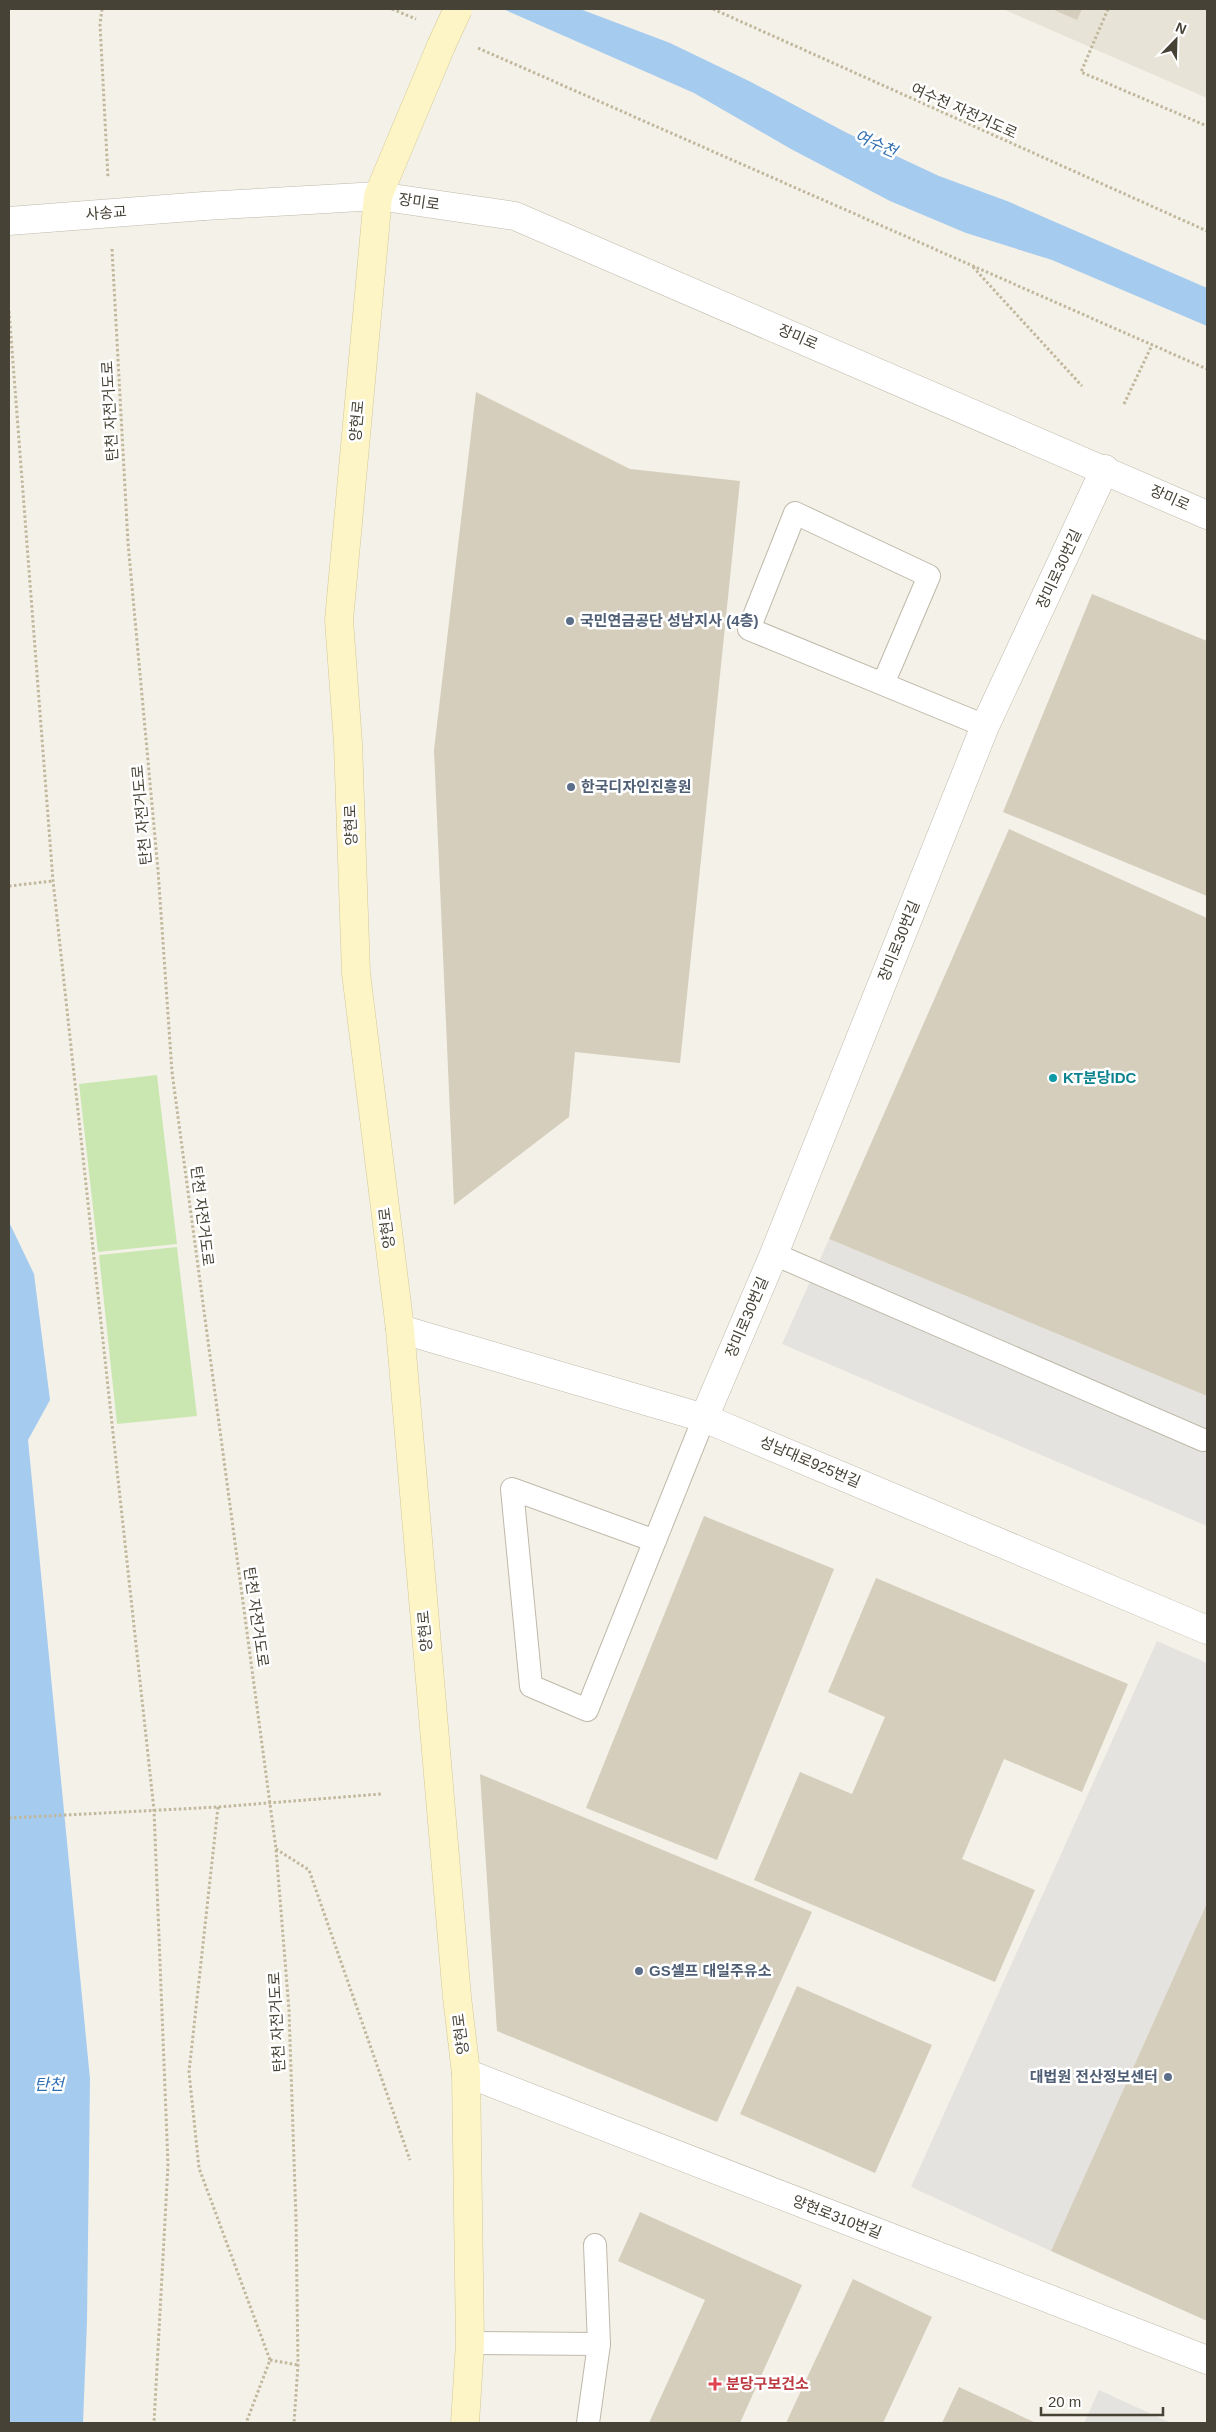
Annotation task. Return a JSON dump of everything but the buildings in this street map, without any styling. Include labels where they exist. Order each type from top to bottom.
[{"type":"main road","name":"양현로","points":[[458,9],[378,196],[338,620],[348,743],[356,973],[400,1329],[457,1997],[466,2073],[470,2343],[465,2423]]},
{"type":"street","name":"장미로","points":[[204,206],[378,196],[515,216],[1207,514]]},
{"type":"street","name":"사송교","points":[[9,220],[204,206]]},
{"type":"street","name":"장미로30번길","points":[[704,1418],[774,1254],[985,726],[1105,469]]},
{"type":"street","name":"성남대로925번길","points":[[400,1329],[704,1418],[1207,1630]]},
{"type":"street","name":"양현로310번길","points":[[466,2073],[1207,2360]]},
{"type":"lane","points":[[883,684],[929,576],[795,513],[749,629],[985,726]]},
{"type":"lane","points":[[774,1254],[1203,1440]]},
{"type":"lane","points":[[655,1541],[512,1488],[531,1686],[587,1710],[655,1541],[704,1418]]},
{"type":"lane","points":[[588,2423],[599,2344],[595,2245]]},
{"type":"lane","points":[[470,2343],[599,2344]]},
{"type":"path","points":[[102,9],[100,24],[108,180]]},
{"type":"path","points":[[392,9],[419,21]]},
{"type":"path","name":"여수천 자전거도로","points":[[713,9],[1207,231]]},
{"type":"path","points":[[1108,9],[1081,72],[1207,126]]},
{"type":"path","points":[[472,45],[1207,369]]},
{"type":"path","name":"탄천 자전거도로","points":[[112,248],[128,543],[158,870],[172,1072],[276,1849],[289,2010],[298,2365],[294,2423]]},
{"type":"path","points":[[971,265],[1082,386]]},
{"type":"path","points":[[9,311],[17,391],[53,881],[154,1810],[168,2165],[154,2423]]},
{"type":"path","points":[[1124,404],[1152,345]]},
{"type":"path","points":[[9,886],[53,881]]},
{"type":"path","points":[[9,1818],[218,1807],[381,1794]]},
{"type":"path","points":[[218,1807],[190,2062],[190,2081],[199,2168],[270,2360],[246,2423]]},
{"type":"path","points":[[276,1849],[309,1870],[410,2160]]},
{"type":"path","points":[[270,2360],[298,2365]]},
{"type":"shaded area","points":[[1003,9],[1207,9],[1207,98]]},
{"type":"shaded area","points":[[829,1239],[1207,1396],[1207,1526],[782,1344]]},
{"type":"shaded area","points":[[1157,1641],[1207,1663],[1207,1903],[1051,2251],[911,2187]]},
{"type":"shaded area","points":[[1099,2390],[1171,2423],[1084,2423]]},
{"type":"green space","points":[[157,1075],[177,1244],[98,1252],[79,1084]]},
{"type":"green space","points":[[177,1247],[197,1416],[117,1424],[99,1255]]},
{"type":"water","points":[[503,9],[580,9],[670,43],[751,82],[847,133],[939,176],[1007,201],[1207,288],[1207,326],[1052,260],[966,233],[890,201],[791,149],[694,93]]},
{"type":"water","name":"탄천","points":[[9,1222],[34,1274],[50,1400],[28,1440],[90,2079],[87,2321],[83,2423],[9,2423]]},
{"type":"place","name":"국민연금공단 성남지사 (4층)","points":[[570,621]]},
{"type":"place","name":"한국디자인진흥원","points":[[571,787]]},
{"type":"place","name":"KT분당IDC","points":[[1053,1078]]},
{"type":"place","name":"GS셀프 대일주유소","points":[[639,1971]]},
{"type":"place","name":"대법원 전산정보센터","points":[[1168,2077]]},
{"type":"place","name":"분당구보건소","points":[[715,2384]]},
{"type":"water label","name":"여수천","points":[[876,143]]}]
